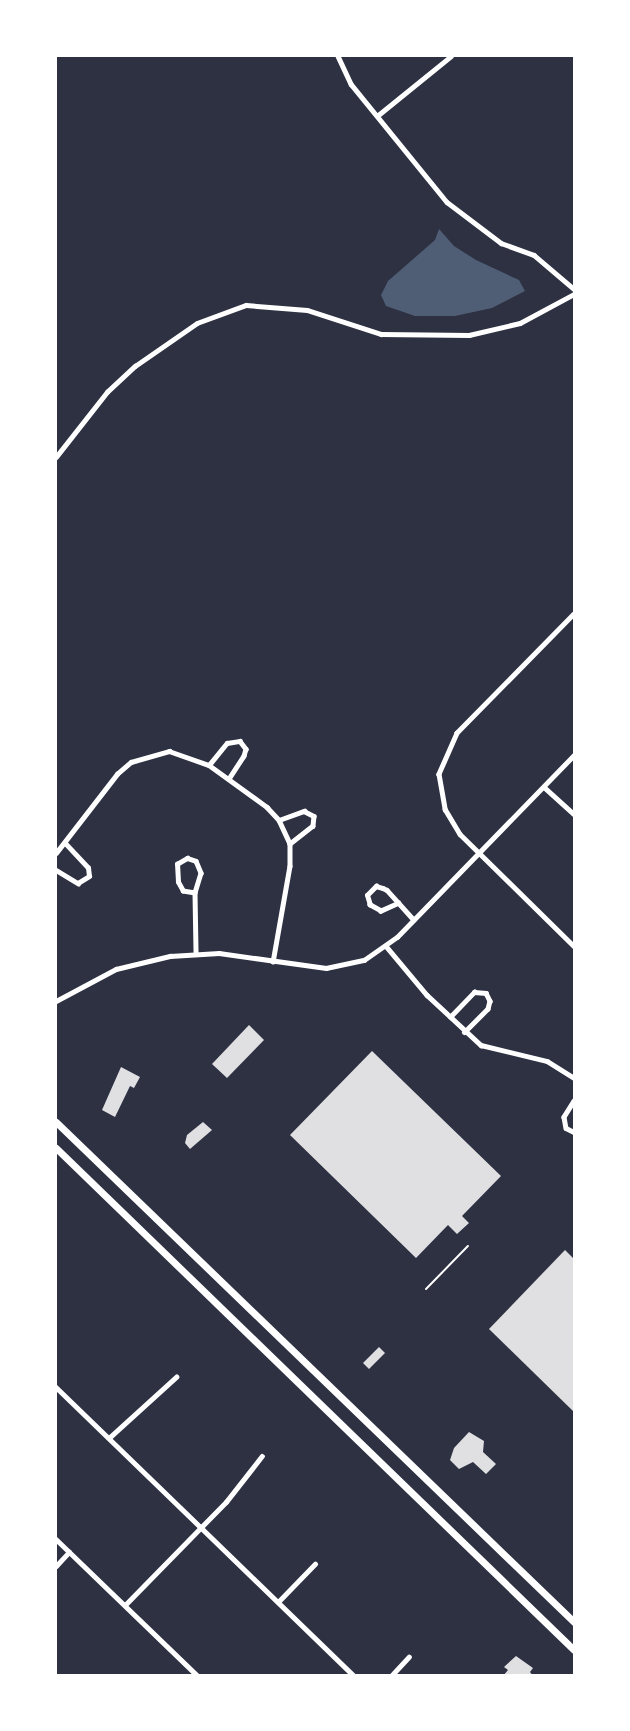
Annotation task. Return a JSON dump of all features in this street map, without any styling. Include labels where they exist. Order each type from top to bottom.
[{"type":"main road","points":[[56,1122],[574,1622]]},
{"type":"main road","points":[[56,1148],[574,1650]]},
{"type":"street","points":[[377,116],[451,56]]},
{"type":"street","points":[[341,57],[351,84],[447,202],[501,243],[534,255],[574,289]]},
{"type":"street","points":[[56,457],[107,392],[135,366],[197,323],[246,305],[307,310],[381,334],[469,335],[520,323],[574,294]]},
{"type":"street","points":[[574,614],[466,723],[447,749],[439,774],[441,798],[454,826],[574,946]]},
{"type":"street","points":[[209,765],[227,743],[240,741],[246,749],[244,756],[229,778]]},
{"type":"street","points":[[56,853],[117,774],[131,762],[169,751],[209,765],[229,778],[279,820],[290,844],[273,962]]},
{"type":"street","points":[[56,1001],[60,997],[139,961],[196,952],[335,967],[364,960],[386,946],[414,920],[574,755]]},
{"type":"street","points":[[544,787],[574,814]]},
{"type":"street","points":[[279,820],[304,811],[314,816],[313,826],[290,844]]},
{"type":"street","points":[[56,870],[78,883],[89,876],[86,865],[65,843]]},
{"type":"street","points":[[195,893],[183,891],[178,882],[177,864],[188,858],[196,861],[201,873],[195,893],[196,952]]},
{"type":"street","points":[[399,903],[381,911],[370,905],[367,895],[372,888],[382,888],[399,903],[414,920]]},
{"type":"street","points":[[386,946],[450,1017],[465,1032],[489,1049],[547,1061],[574,1078]]},
{"type":"street","points":[[56,992],[60,997]]},
{"type":"street","points":[[450,1017],[474,992],[486,993],[490,1000],[488,1009],[465,1032]]},
{"type":"street","points":[[574,1101],[564,1117],[566,1128],[574,1132]]},
{"type":"street","points":[[109,1438],[176,1377]]},
{"type":"street","points":[[56,1387],[354,1676]]},
{"type":"street","points":[[125,1605],[201,1527],[262,1456]]},
{"type":"street","points":[[56,1539],[198,1676]]},
{"type":"street","points":[[56,1566],[69,1552]]},
{"type":"street","points":[[278,1602],[315,1564]]},
{"type":"street","points":[[392,1676],[409,1657]]},
{"type":"lane","points":[[426,1289],[468,1246]]},
{"type":"water","points":[[439,229],[454,246],[476,260],[519,280],[525,291],[492,308],[455,316],[415,316],[386,306],[381,295],[388,281],[435,240]]},
{"type":"building","points":[[249,1025],[264,1040],[227,1078],[212,1064]]},
{"type":"building","points":[[372,1051],[501,1176],[462,1216],[469,1223],[457,1234],[448,1225],[416,1258],[290,1135]]},
{"type":"building","points":[[121,1067],[140,1077],[134,1088],[130,1086],[115,1117],[102,1110]]},
{"type":"building","points":[[203,1122],[212,1130],[190,1149],[185,1143],[187,1135]]},
{"type":"building","points":[[565,1250],[574,1259],[574,1412],[489,1329]]},
{"type":"building","points":[[379,1347],[385,1353],[369,1369],[363,1363]]},
{"type":"building","points":[[469,1432],[484,1441],[483,1452],[496,1464],[486,1474],[473,1462],[459,1469],[450,1460],[454,1448]]},
{"type":"building","points":[[516,1656],[533,1668],[530,1672],[533,1676],[503,1676],[508,1670],[504,1667]]}]
